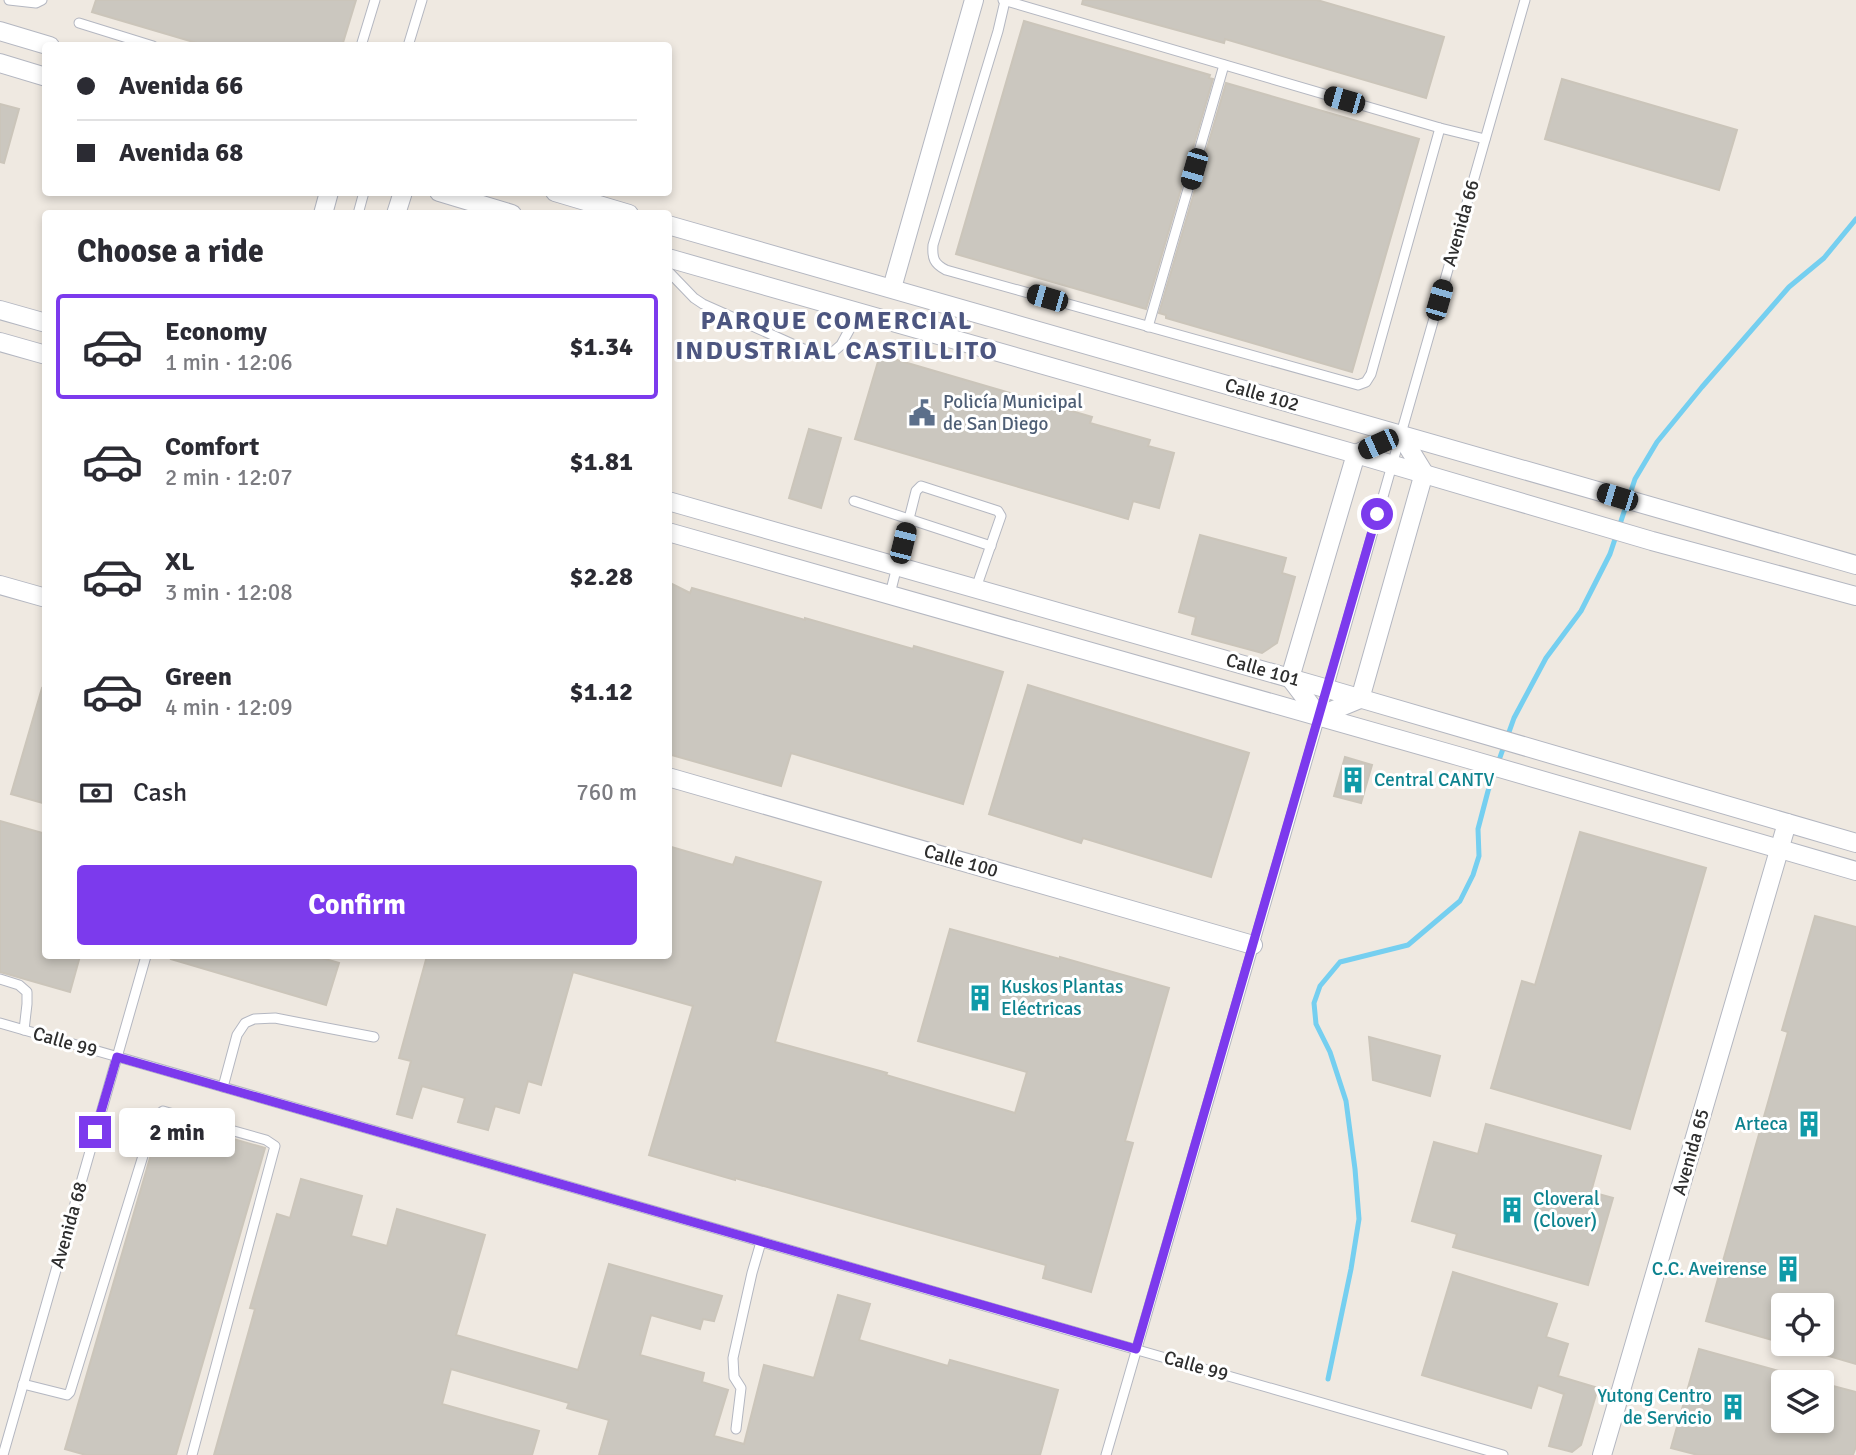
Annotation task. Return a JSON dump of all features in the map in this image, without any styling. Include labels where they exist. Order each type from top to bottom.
[{"type":"street","points":[[892,288],[974,0]]},
{"type":"street","points":[[0,31],[42,44]]},
{"type":"street","points":[[0,63],[42,76]]},
{"type":"street","points":[[452,196],[499,210]]},
{"type":"street","points":[[568,196],[616,210]]},
{"type":"street","name":"Calle 102","points":[[672,226],[1856,565]]},
{"type":"street","name":"Calle 102","points":[[672,259],[1424,473],[1652,541],[1856,596]]},
{"type":"street","points":[[0,310],[42,322]]},
{"type":"street","points":[[0,342],[42,354]]},
{"type":"street","points":[[1400,434],[1424,473],[1360,699],[1319,716],[1290,678],[1356,454],[1400,434]]},
{"type":"street","name":"Calle 101","points":[[672,502],[1856,843]]},
{"type":"street","name":"Calle 101","points":[[672,532],[1856,871]]},
{"type":"street","points":[[0,585],[42,597]]},
{"type":"street","name":"Calle 100","points":[[672,778],[1252,945]]},
{"type":"street","name":"Avenida 65","points":[[1602,1455],[1787,823]]},
{"type":"lane","points":[[9,0],[36,3],[42,0]]},
{"type":"lane","points":[[361,42],[375,0]]},
{"type":"lane","points":[[409,42],[422,0]]},
{"type":"lane","name":"Avenida 66","points":[[1106,1455],[1525,0]]},
{"type":"lane","points":[[1440,128],[1371,374],[1366,382],[1357,385],[946,270],[937,265],[932,256],[933,245],[999,31],[1004,1],[1485,139]]},
{"type":"lane","points":[[79,23],[140,42]]},
{"type":"lane","points":[[1148,327],[1224,65]]},
{"type":"lane","points":[[672,275],[703,304],[817,355],[833,352],[841,345],[859,312]]},
{"type":"lane","points":[[890,594],[916,491],[921,486],[998,510],[1001,516],[976,589]]},
{"type":"lane","points":[[854,500],[990,546]]},
{"type":"lane","name":"Avenida 68","points":[[3,1455],[145,959]]},
{"type":"lane","points":[[0,979],[19,985],[27,992],[24,1030]]},
{"type":"lane","points":[[223,1087],[237,1035],[245,1023],[254,1019],[275,1018],[374,1037]]},
{"type":"lane","name":"Calle 99","points":[[0,1023],[1503,1455]]},
{"type":"lane","points":[[23,1384],[67,1395],[70,1392],[155,1117],[163,1111],[265,1140],[275,1146],[192,1455]]},
{"type":"lane","points":[[736,1429],[741,1388],[734,1377],[733,1358],[761,1242]]},
{"type":"building","points":[[96,0],[356,0],[343,42],[193,42],[92,12]]},
{"type":"building","points":[[1083,0],[1317,0],[1444,37],[1426,98],[1225,39],[1224,43],[1082,4]]},
{"type":"building","points":[[1024,21],[1210,75],[1209,78],[1213,79],[1146,309],[956,254]]},
{"type":"building","points":[[1562,79],[1737,130],[1719,190],[1545,139]]},
{"type":"building","points":[[1226,83],[1419,139],[1352,372],[1166,318],[1166,315],[1159,313]]},
{"type":"building","points":[[0,104],[19,109],[4,163],[0,162]]},
{"type":"building","points":[[880,355],[1092,417],[1090,423],[1150,440],[1148,446],[1174,453],[1159,508],[1133,501],[1128,519],[855,439]]},
{"type":"building","points":[[809,429],[841,438],[821,508],[789,498]]},
{"type":"building","points":[[1200,535],[1286,558],[1282,573],[1295,577],[1277,643],[1262,653],[1192,634],[1196,617],[1179,612]]},
{"type":"building","points":[[672,584],[690,593],[692,588],[1003,672],[963,804],[791,753],[781,786],[672,755]]},
{"type":"building","points":[[1028,685],[1249,753],[1211,877],[1083,838],[1081,843],[989,814]]},
{"type":"building","points":[[42,688],[42,803],[11,794]]},
{"type":"building","name":"Central CANTV","points":[[1345,757],[1372,765],[1361,803],[1334,796]]},
{"type":"building","points":[[0,821],[42,833],[42,959],[79,959],[70,992],[0,972]]},
{"type":"building","points":[[1580,832],[1706,868],[1630,1129],[1491,1088],[1522,981],[1535,985]]},
{"type":"building","points":[[672,847],[733,865],[736,857],[821,882],[775,1042],[1015,1113],[1027,1072],[918,1041],[950,929],[1169,988],[1125,1141],[1133,1143],[1091,1292],[1043,1278],[1046,1265],[649,1155],[693,1006],[573,972],[541,1085],[528,1081],[519,1113],[495,1106],[488,1130],[458,1122],[465,1098],[422,1086],[412,1118],[397,1114],[411,1061],[399,1058],[426,959],[672,959]]},
{"type":"building","points":[[1815,916],[1856,927],[1856,1364],[1829,1356],[1834,1356],[1834,1293],[1771,1293],[1771,1340],[1706,1321],[1788,1032],[1782,1030]]},
{"type":"building","points":[[171,959],[325,959],[339,963],[326,1005]]},
{"type":"building","points":[[1369,1037],[1440,1056],[1430,1096],[1373,1080]]},
{"type":"building","points":[[164,1119],[265,1148],[176,1455],[86,1455],[65,1449],[161,1121]]},
{"type":"building","name":"Cloveral (Clover)","points":[[1486,1124],[1601,1156],[1591,1192],[1613,1198],[1588,1285],[1453,1247],[1457,1234],[1412,1221],[1434,1142],[1478,1154]]},
{"type":"building","points":[[301,1179],[362,1196],[351,1236],[387,1246],[397,1209],[485,1235],[456,1335],[578,1370],[609,1264],[722,1296],[714,1321],[703,1319],[700,1329],[651,1315],[640,1355],[704,1373],[702,1382],[728,1390],[714,1436],[744,1444],[764,1365],[814,1378],[838,1295],[870,1304],[859,1340],[948,1366],[950,1360],[1058,1390],[1040,1455],[599,1455],[609,1420],[567,1408],[569,1403],[451,1369],[442,1404],[539,1431],[532,1455],[214,1455],[255,1309],[250,1308],[277,1214],[290,1218]]},
{"type":"building","points":[[1453,1272],[1557,1304],[1546,1337],[1568,1344],[1558,1376],[1598,1388],[1581,1445],[1572,1452],[1549,1446],[1564,1394],[1538,1385],[1531,1408],[1422,1375]]},
{"type":"building","name":"Yutong Centro de Servicio","points":[[1699,1349],[1776,1370],[1771,1370],[1771,1433],[1834,1433],[1834,1386],[1856,1392],[1856,1446],[1853,1455],[1698,1455],[1671,1448]]},
{"type":"waterway","points":[[1328,1379],[1359,1219],[1346,1101],[1330,1052],[1316,1024],[1314,1003],[1320,986],[1340,962],[1408,945],[1460,901],[1479,856],[1478,829],[1488,791],[1514,718],[1546,658],[1581,611],[1610,554],[1635,479],[1657,442],[1702,387],[1789,287],[1824,258],[1856,219]]},
{"type":"place","name":"Policía Municipal de San Diego","points":[[922,413]]},
{"type":"place","name":"Central CANTV","points":[[1353,780]]},
{"type":"place","name":"Kuskos Plantas Eléctricas","points":[[980,998]]},
{"type":"place","name":"Arteca","points":[[1809,1124]]},
{"type":"place","name":"Cloveral (Clover)","points":[[1512,1210]]},
{"type":"place","name":"C.C. Aveirense","points":[[1788,1269]]},
{"type":"place","name":"Yutong Centro de Servicio","points":[[1733,1407]]},
{"type":"district","name":"PARQUE COMERCIAL INDUSTRIAL CASTILLITO","points":[[837,336]]},
{"type":"route","points":[[95,1132],[117,1057],[1136,1349],[1377,514]]}]
